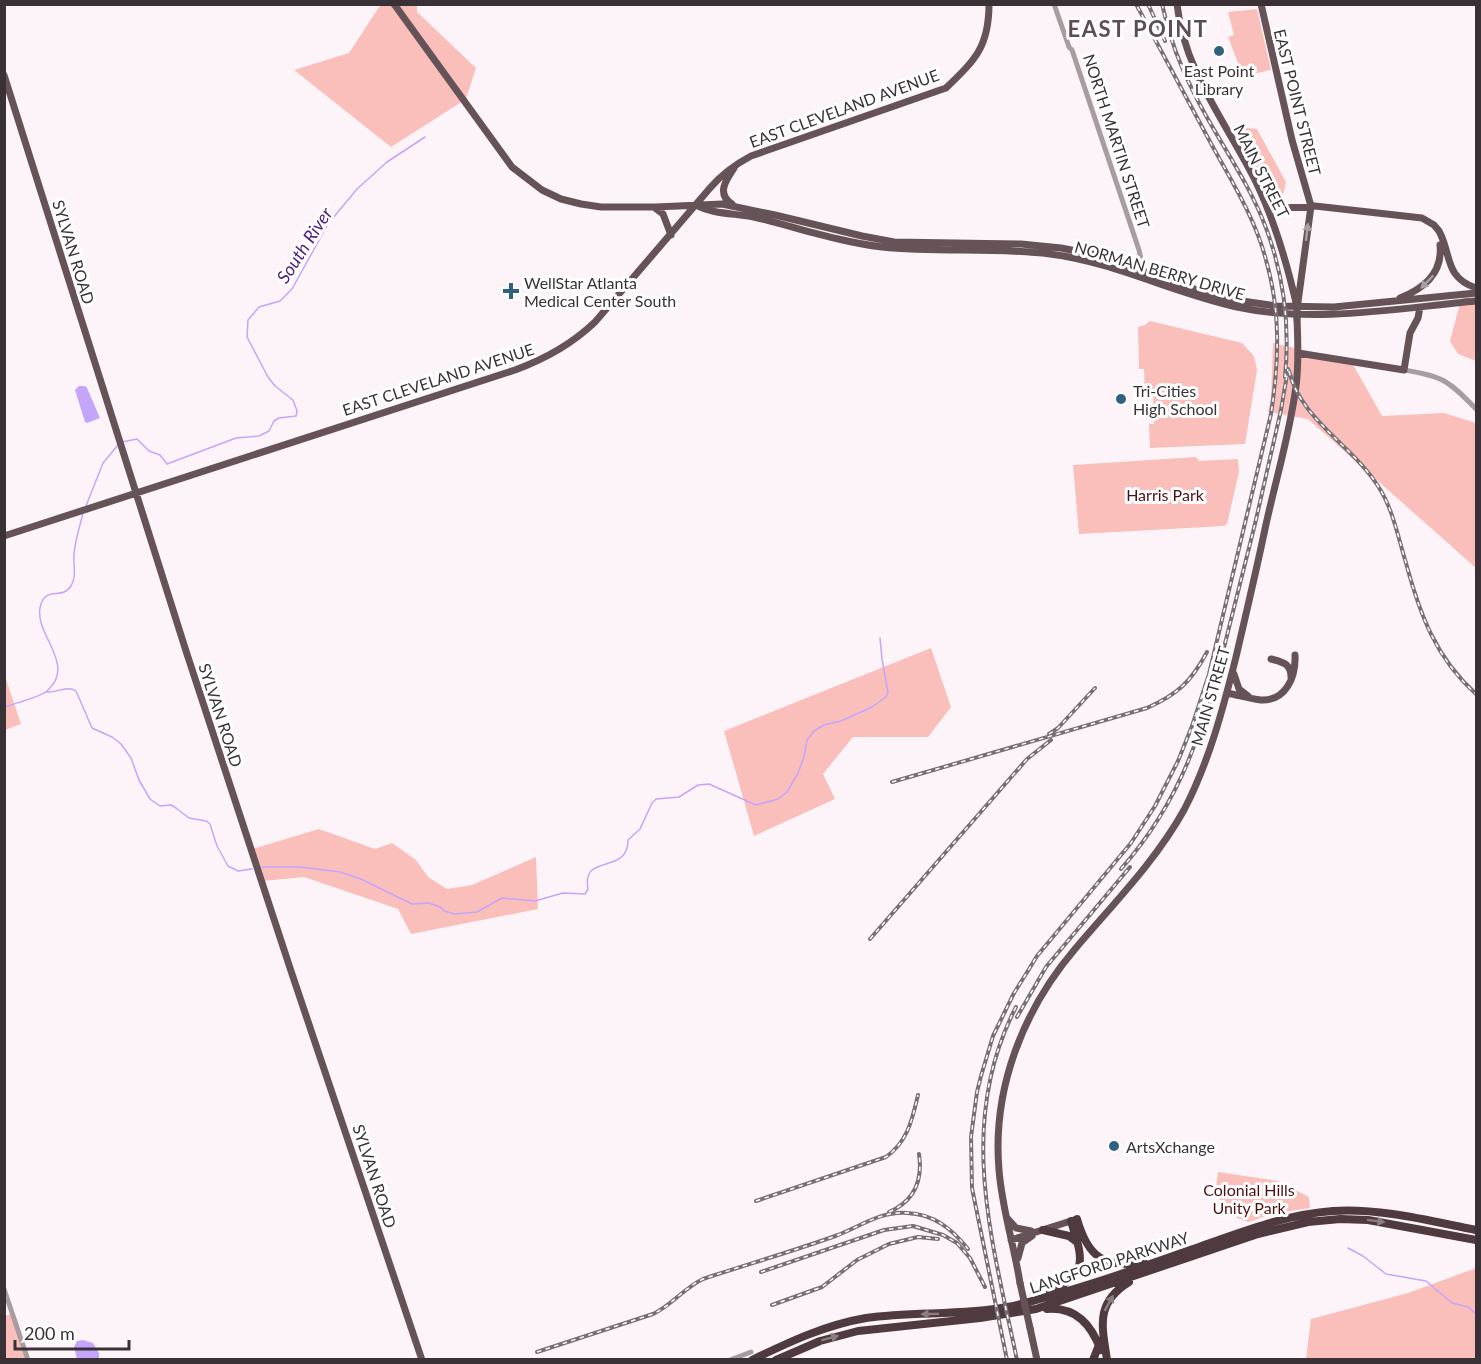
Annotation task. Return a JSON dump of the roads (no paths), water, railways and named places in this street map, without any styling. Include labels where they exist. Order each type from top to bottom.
[{"type":"highway","name":"LANGFORD PARKWAY","points":[[776,1359],[820,1341],[858,1331],[1036,1310],[1268,1224],[1325,1212],[1379,1213],[1476,1230]]},
{"type":"highway","name":"LANGFORD PARKWAY","points":[[751,1356],[805,1334],[848,1322],[877,1317],[962,1312],[1029,1302],[1274,1229],[1325,1220],[1353,1219],[1389,1223],[1476,1240]]},
{"type":"highway","points":[[1029,1302],[1074,1277],[1081,1264],[1081,1255],[1074,1220]]},
{"type":"highway","points":[[1074,1220],[1085,1243],[1097,1256],[1124,1264],[1157,1265]]},
{"type":"highway","points":[[1040,1231],[1069,1236],[1078,1244]]},
{"type":"highway","points":[[1106,1359],[1102,1326],[1107,1305],[1123,1286],[1157,1265]]},
{"type":"highway","points":[[1036,1310],[1052,1308],[1073,1312],[1089,1325],[1106,1359]]},
{"type":"highway","points":[[1093,1359],[1099,1345]]},
{"type":"main road","name":"NORMAN BERRY DRIVE","points":[[394,4],[502,156],[524,178],[561,199],[601,207],[696,206],[707,203],[737,207],[894,242],[1021,244],[1061,248],[1097,255],[1145,276],[1222,303],[1282,313],[1339,313],[1476,301]]},
{"type":"main road","name":"EAST CLEVELAND AVENUE","points":[[4,536],[537,362],[576,339],[590,327],[725,172],[737,163],[751,156],[945,88],[973,60],[988,30],[989,4]]},
{"type":"main road","name":"MAIN STREET","points":[[1037,1359],[1005,1214],[999,1170],[998,1131],[1004,1088],[1020,1038],[1032,1011],[1052,978],[1154,857],[1184,809],[1207,760],[1233,668],[1296,389],[1297,302],[1286,257],[1269,209],[1254,178],[1191,62],[1182,35],[1177,4]]},
{"type":"main road","name":"EAST POINT STREET","points":[[1261,4],[1292,140],[1311,206]]},
{"type":"main road","name":"SYLVAN ROAD","points":[[4,75],[287,959],[422,1359]]},
{"type":"main road","points":[[737,163],[726,180],[723,191],[727,201],[737,207]]},
{"type":"main road","name":"NORMAN BERRY DRIVE","points":[[696,206],[751,216],[879,247],[1052,254],[1215,295],[1276,306],[1334,307],[1476,293]]},
{"type":"main road","points":[[1297,302],[1311,206]]},
{"type":"main road","points":[[1269,209],[1311,206],[1418,218],[1439,231],[1454,273],[1461,280],[1476,288]]},
{"type":"main road","points":[[653,207],[663,214],[671,235]]},
{"type":"main road","points":[[1391,302],[1423,287],[1440,261],[1441,248],[1437,236],[1418,218]]},
{"type":"main road","points":[[1286,257],[1293,264],[1304,259]]},
{"type":"main road","points":[[1298,353],[1404,370],[1410,333],[1418,318],[1420,307]]},
{"type":"main road","points":[[1227,693],[1263,700],[1275,698],[1290,684],[1295,669],[1295,656]]},
{"type":"main road","points":[[1271,659],[1289,666],[1290,684]]},
{"type":"main road","points":[[1233,668],[1239,689],[1253,698]]},
{"type":"main road","points":[[1005,1214],[1017,1229],[1040,1231]]},
{"type":"main road","points":[[1011,1240],[1074,1220]]},
{"type":"main road","points":[[1017,1264],[1023,1243],[1040,1231]]},
{"type":"street","name":"NORTH MARTIN STREET","points":[[1054,4],[1072,50],[1139,250],[1145,276]]},
{"type":"street","points":[[1404,370],[1430,374],[1446,380],[1457,388],[1476,409]]},
{"type":"street","points":[[4,1289],[28,1359]]},
{"type":"street","points":[[730,1359],[751,1356]]},
{"type":"waterway","name":"South River","points":[[122,442],[137,439],[149,451],[160,455],[167,464],[236,438],[259,436],[269,431],[274,421],[279,418],[296,416],[297,411],[293,400],[275,386],[268,377],[247,337],[248,320],[259,307],[280,301],[292,289],[328,224],[357,189],[387,162],[425,137]]},
{"type":"waterway","name":"South River","points":[[86,506],[103,463],[118,445]]},
{"type":"waterway","name":"South River","points":[[4,707],[39,695],[48,690],[55,680],[58,670],[56,660],[43,629],[40,608],[46,597],[67,590],[73,582],[76,539],[83,513]]},
{"type":"waterway","points":[[262,867],[300,867],[340,872],[361,879],[412,904],[429,903],[455,914],[477,912],[502,898],[535,901],[563,893],[585,894],[591,871],[621,858],[626,851],[628,840],[640,829],[656,799],[679,797],[698,785],[709,784],[756,805],[778,799],[787,792],[798,773],[807,740],[814,731],[872,707],[886,697],[888,692],[880,638]]},
{"type":"waterway","points":[[47,692],[69,689],[76,691],[92,728],[121,744],[131,758],[139,780],[150,799],[160,806],[171,805],[189,818],[206,821],[210,824],[217,846],[228,866],[238,871],[252,869]]},
{"type":"waterway","points":[[1348,1248],[1363,1256],[1386,1274],[1426,1281],[1452,1303],[1468,1307],[1476,1314]]},
{"type":"railway","points":[[1007,1360],[972,1188],[971,1137],[981,1076],[993,1036],[1014,993],[1037,956],[1131,843],[1155,806],[1178,761],[1209,674],[1271,414],[1276,375],[1277,337],[1274,299],[1262,246],[1237,190],[1136,4]]},
{"type":"railway","points":[[1148,4],[1165,41]]},
{"type":"railway","points":[[1162,4],[1172,41],[1186,76],[1251,194],[1272,246],[1281,283],[1286,320],[1285,377]]},
{"type":"railway","points":[[1201,739],[1255,524],[1288,369]]},
{"type":"railway","points":[[1289,371],[1304,404],[1367,471],[1378,486],[1395,523],[1411,582],[1431,634],[1450,666],[1476,694]]},
{"type":"railway","points":[[892,782],[1147,708],[1167,698],[1183,686],[1207,652]]},
{"type":"railway","points":[[1049,734],[1058,728],[1095,688]]},
{"type":"railway","points":[[1121,869],[1168,804],[1186,767],[1200,729]]},
{"type":"railway","points":[[870,939],[1027,759],[1051,740]]},
{"type":"railway","points":[[1017,1017],[1046,967],[1130,867]]},
{"type":"railway","points":[[1016,1007],[998,1051],[987,1094],[983,1138],[990,1226],[1017,1360]]},
{"type":"railway","points":[[756,1201],[886,1157],[904,1137],[918,1095]]},
{"type":"railway","points":[[889,1212],[905,1202],[915,1189],[920,1173],[919,1154]]},
{"type":"railway","points":[[537,1352],[653,1314],[703,1279],[821,1241],[888,1214],[907,1213],[926,1216],[949,1229],[968,1249]]},
{"type":"railway","points":[[761,1272],[884,1230],[913,1226],[943,1235],[957,1243],[970,1258],[985,1287]]},
{"type":"railway","points":[[772,1305],[822,1287],[857,1260],[889,1244],[918,1237],[938,1239]]},
{"type":"place","name":"East Point Library","points":[[1219,51]]},
{"type":"place","name":"WellStar Atlanta Medical Center South","points":[[511,291]]},
{"type":"place","name":"Tri-Cities High School","points":[[1121,399]]},
{"type":"place","name":"ArtsXchange","points":[[1114,1146]]},
{"type":"district","name":"EAST POINT","points":[[1138,28]]},
{"type":"park label","name":"Harris Park","points":[[1165,494]]},
{"type":"park label","name":"Colonial Hills Unity Park","points":[[1249,1198]]}]
